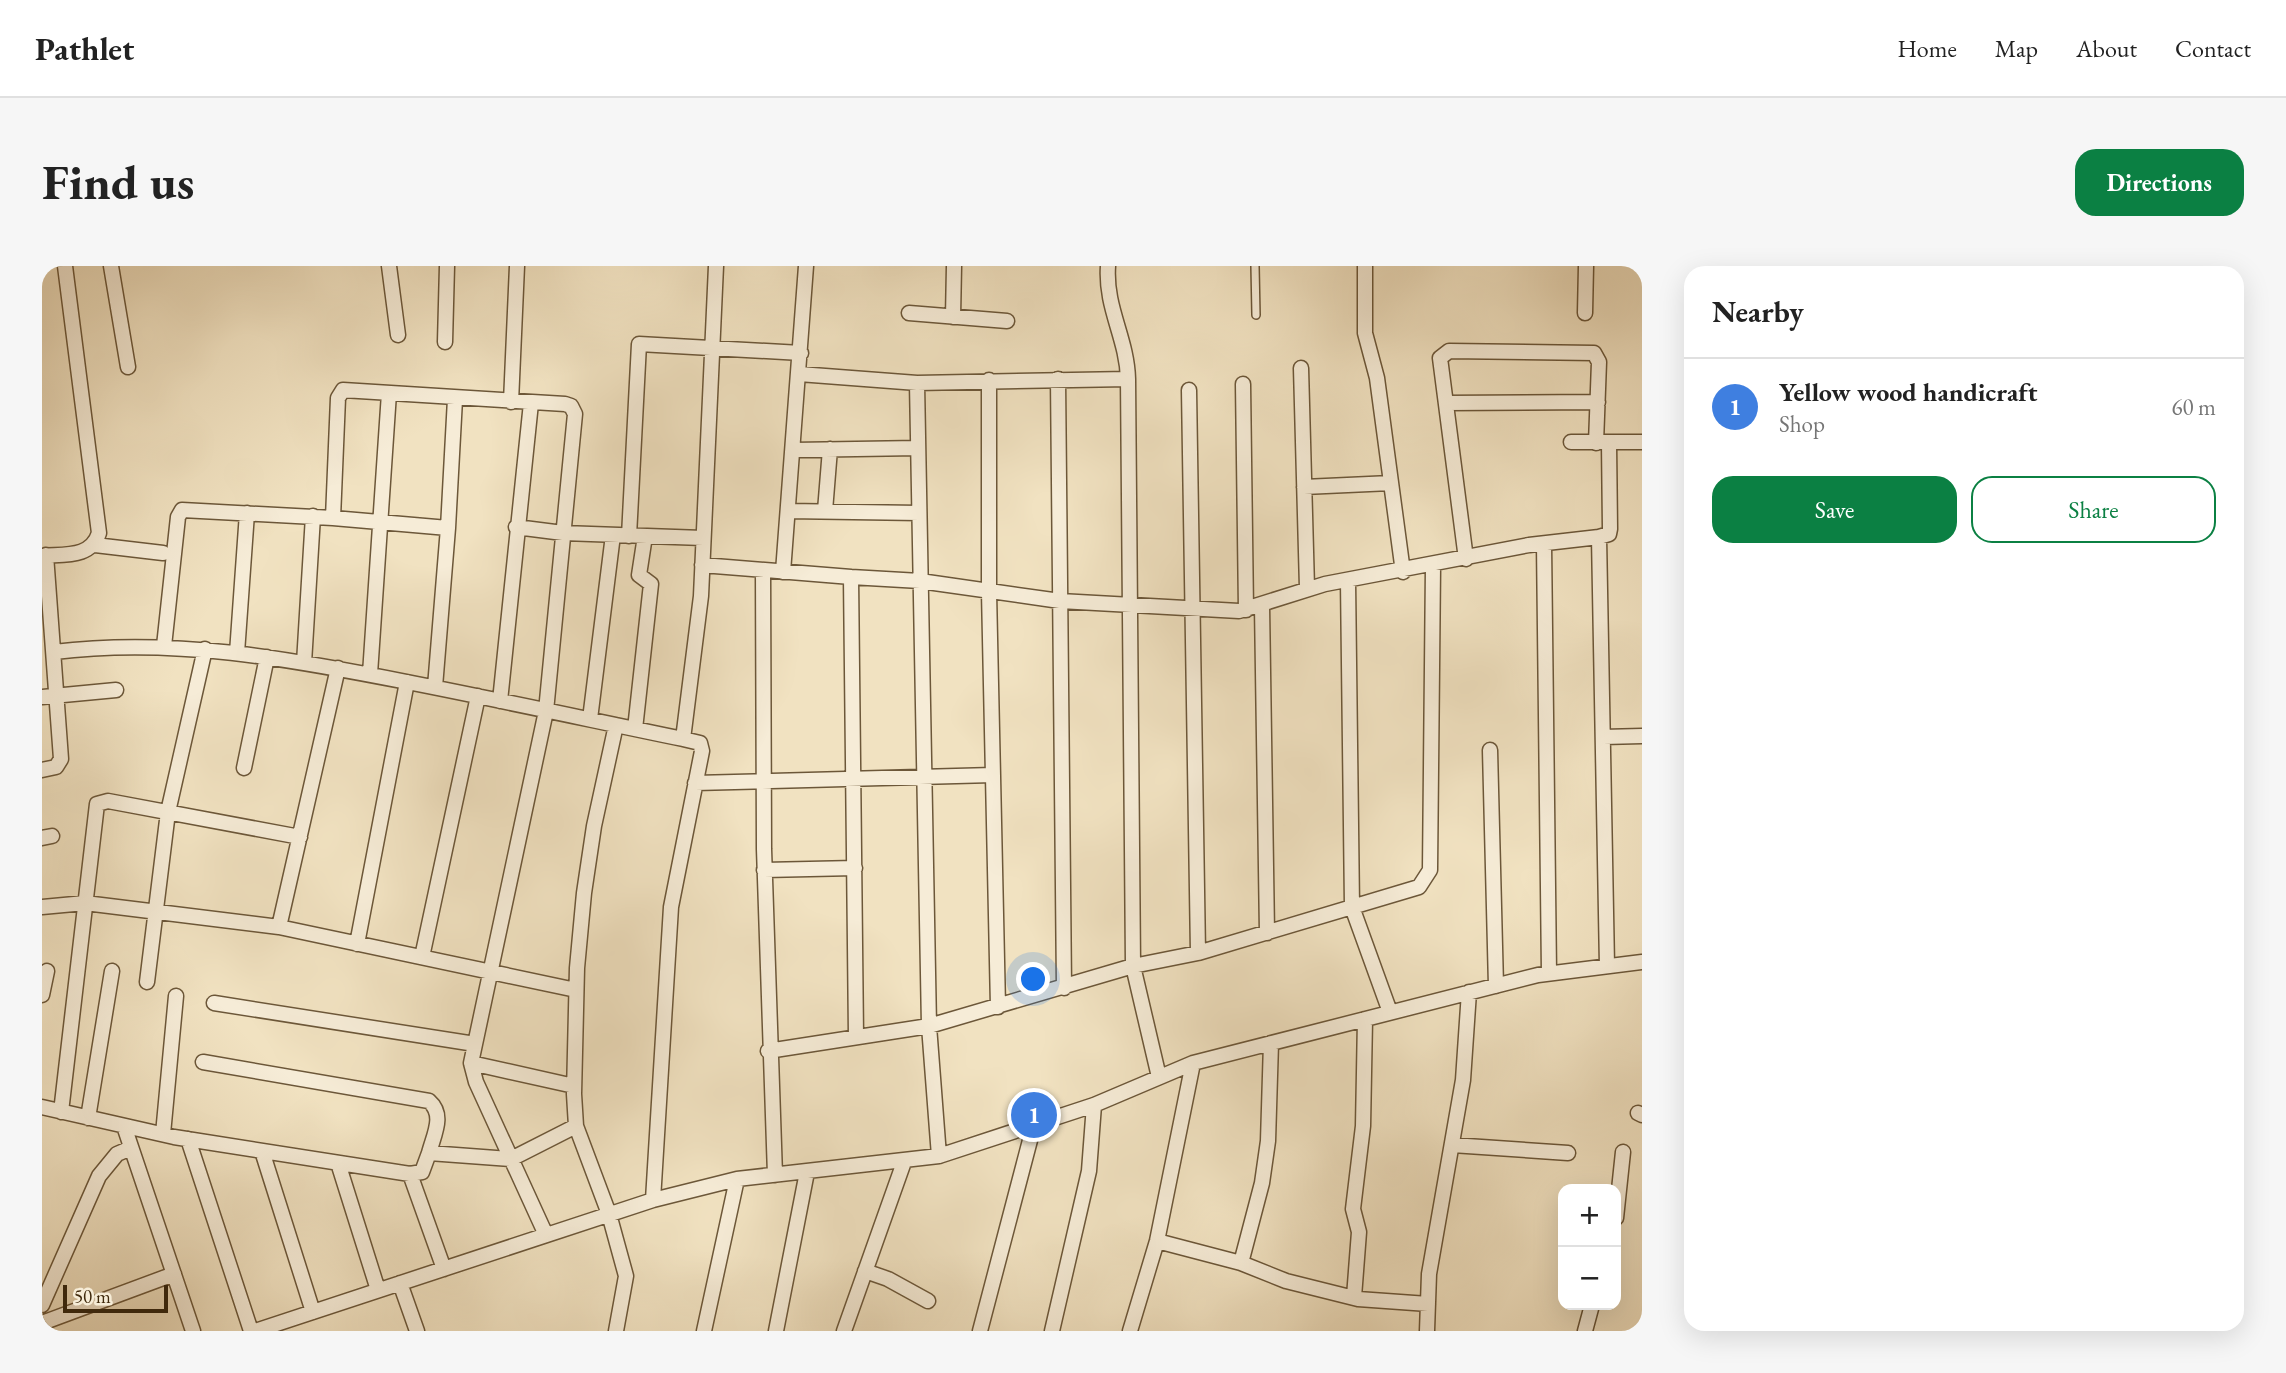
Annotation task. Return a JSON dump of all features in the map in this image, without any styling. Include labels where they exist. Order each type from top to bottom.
[{"type":"street","points":[[42,770],[56,768],[61,759],[54,652],[46,624],[44,556],[85,552],[95,545],[99,533],[65,266]]},
{"type":"street","points":[[111,266],[128,367]]},
{"type":"street","points":[[389,266],[398,335]]},
{"type":"street","points":[[445,342],[447,266]]},
{"type":"street","points":[[511,402],[517,266]]},
{"type":"street","points":[[683,739],[702,565],[710,349],[716,266]]},
{"type":"street","points":[[783,572],[806,266]]},
{"type":"street","points":[[953,317],[954,266]]},
{"type":"street","points":[[1108,266],[1109,304],[1126,348],[1128,379],[1127,604],[1133,966],[1159,1077]]},
{"type":"street","points":[[1365,266],[1365,333],[1377,378],[1403,572]]},
{"type":"street","points":[[1585,313],[1586,266]]},
{"type":"street","points":[[909,313],[1006,321]]},
{"type":"street","points":[[629,536],[639,344],[801,353]]},
{"type":"street","points":[[702,565],[920,581],[1060,601],[1246,610],[1307,588],[1403,572],[1544,544],[1599,537],[1609,534],[1610,529],[1598,402],[1599,362],[1594,353],[1449,351],[1440,358],[1466,559]]},
{"type":"street","points":[[1301,368],[1307,588]]},
{"type":"street","points":[[799,374],[916,383],[1128,379]]},
{"type":"street","points":[[1058,379],[1064,988]]},
{"type":"street","points":[[989,380],[989,592],[998,1007]]},
{"type":"street","points":[[916,383],[929,1026],[939,1156]]},
{"type":"street","points":[[1244,384],[1246,610]]},
{"type":"street","points":[[333,517],[339,393],[350,389],[455,399],[565,404],[571,407],[575,414],[546,711],[471,1063],[476,1082],[545,1235]]},
{"type":"street","points":[[1189,390],[1198,953]]},
{"type":"street","points":[[370,674],[389,393]]},
{"type":"street","points":[[435,687],[455,399]]},
{"type":"street","points":[[1446,403],[1598,402]]},
{"type":"street","points":[[500,701],[531,403]]},
{"type":"street","points":[[1571,442],[1642,442]]},
{"type":"street","points":[[794,450],[918,448]]},
{"type":"street","points":[[825,511],[830,449]]},
{"type":"street","points":[[1304,487],[1391,483]]},
{"type":"street","points":[[164,646],[179,512],[187,509],[333,517],[448,528]]},
{"type":"street","points":[[788,511],[919,513]]},
{"type":"street","points":[[237,653],[247,513]]},
{"type":"street","points":[[304,663],[313,516]]},
{"type":"street","points":[[516,527],[563,533],[703,538]]},
{"type":"street","points":[[590,719],[613,535]]},
{"type":"street","points":[[635,729],[651,584],[639,575],[645,536]]},
{"type":"street","points":[[1599,537],[1607,966]]},
{"type":"street","points":[[1544,544],[1549,974]]},
{"type":"street","points":[[95,545],[163,552]]},
{"type":"street","points":[[768,1051],[929,1026],[1133,966],[1198,953],[1419,887],[1430,870],[1433,566]]},
{"type":"street","points":[[763,570],[764,870],[768,1051],[775,1175]]},
{"type":"street","points":[[851,577],[856,1037]]},
{"type":"street","points":[[1348,581],[1352,907],[1390,1012]]},
{"type":"street","points":[[1262,606],[1267,933]]},
{"type":"street","points":[[54,652],[118,645],[164,646],[267,657],[370,674],[700,743],[702,747],[671,907],[653,1200]]},
{"type":"street","points":[[147,982],[168,813],[205,649]]},
{"type":"street","points":[[244,768],[267,657]]},
{"type":"street","points":[[279,927],[338,668]]},
{"type":"street","points":[[357,944],[407,682]]},
{"type":"street","points":[[42,697],[117,690]]},
{"type":"street","points":[[422,957],[478,696]]},
{"type":"street","points":[[616,725],[594,826],[576,990],[574,1086],[576,1126],[609,1214],[626,1276],[616,1331]]},
{"type":"street","points":[[1603,737],[1642,736]]},
{"type":"street","points":[[1490,750],[1496,986]]},
{"type":"street","points":[[695,783],[764,780],[855,781],[993,775]]},
{"type":"street","points":[[61,1112],[97,804],[108,801],[300,837]]},
{"type":"street","points":[[764,870],[855,868]]},
{"type":"street","points":[[42,907],[85,903],[279,927],[576,990]]},
{"type":"street","points":[[188,1139],[253,1331],[653,1200],[737,1179],[939,1156],[1094,1105],[1193,1063],[1549,974],[1642,962]]},
{"type":"street","points":[[42,995],[47,971]]},
{"type":"street","points":[[88,1118],[112,971]]},
{"type":"street","points":[[1427,1331],[1434,1231],[1463,1080],[1469,992]]},
{"type":"street","points":[[163,1134],[176,996]]},
{"type":"street","points":[[214,1003],[475,1044]]},
{"type":"street","points":[[1354,1297],[1359,1232],[1353,1209],[1363,1126],[1365,1019]]},
{"type":"street","points":[[1241,1263],[1262,1183],[1268,1141],[1271,1043]]},
{"type":"street","points":[[42,1107],[188,1139],[410,1174],[422,1172],[439,1116],[429,1101],[203,1062]]},
{"type":"street","points":[[471,1063],[574,1086]]},
{"type":"street","points":[[1130,1331],[1157,1241],[1193,1063]]},
{"type":"street","points":[[1052,1331],[1089,1171],[1094,1105]]},
{"type":"street","points":[[980,1331],[1034,1125]]},
{"type":"street","points":[[124,1126],[193,1331]]},
{"type":"street","points":[[429,1153],[510,1158],[576,1126]]},
{"type":"street","points":[[1452,1145],[1568,1153]]},
{"type":"street","points":[[42,1305],[99,1176],[107,1162],[131,1148]]},
{"type":"street","points":[[262,1151],[313,1312]]},
{"type":"street","points":[[1620,1184],[1623,1152]]},
{"type":"street","points":[[844,1331],[904,1162]]},
{"type":"street","points":[[338,1163],[378,1290]]},
{"type":"street","points":[[776,1331],[807,1172]]},
{"type":"street","points":[[410,1174],[444,1269]]},
{"type":"street","points":[[704,1331],[737,1179]]},
{"type":"street","points":[[1157,1241],[1241,1263],[1286,1281],[1354,1297],[1428,1304]]},
{"type":"street","points":[[866,1271],[888,1279],[928,1301]]},
{"type":"street","points":[[42,1323],[174,1274]]},
{"type":"street","points":[[400,1283],[417,1331]]},
{"type":"street","points":[[1585,1331],[1591,1310]]},
{"type":"lane","points":[[1255,266],[1256,315]]},
{"type":"place","name":"Yellow wood handicraft","points":[[1034,1115]]}]
